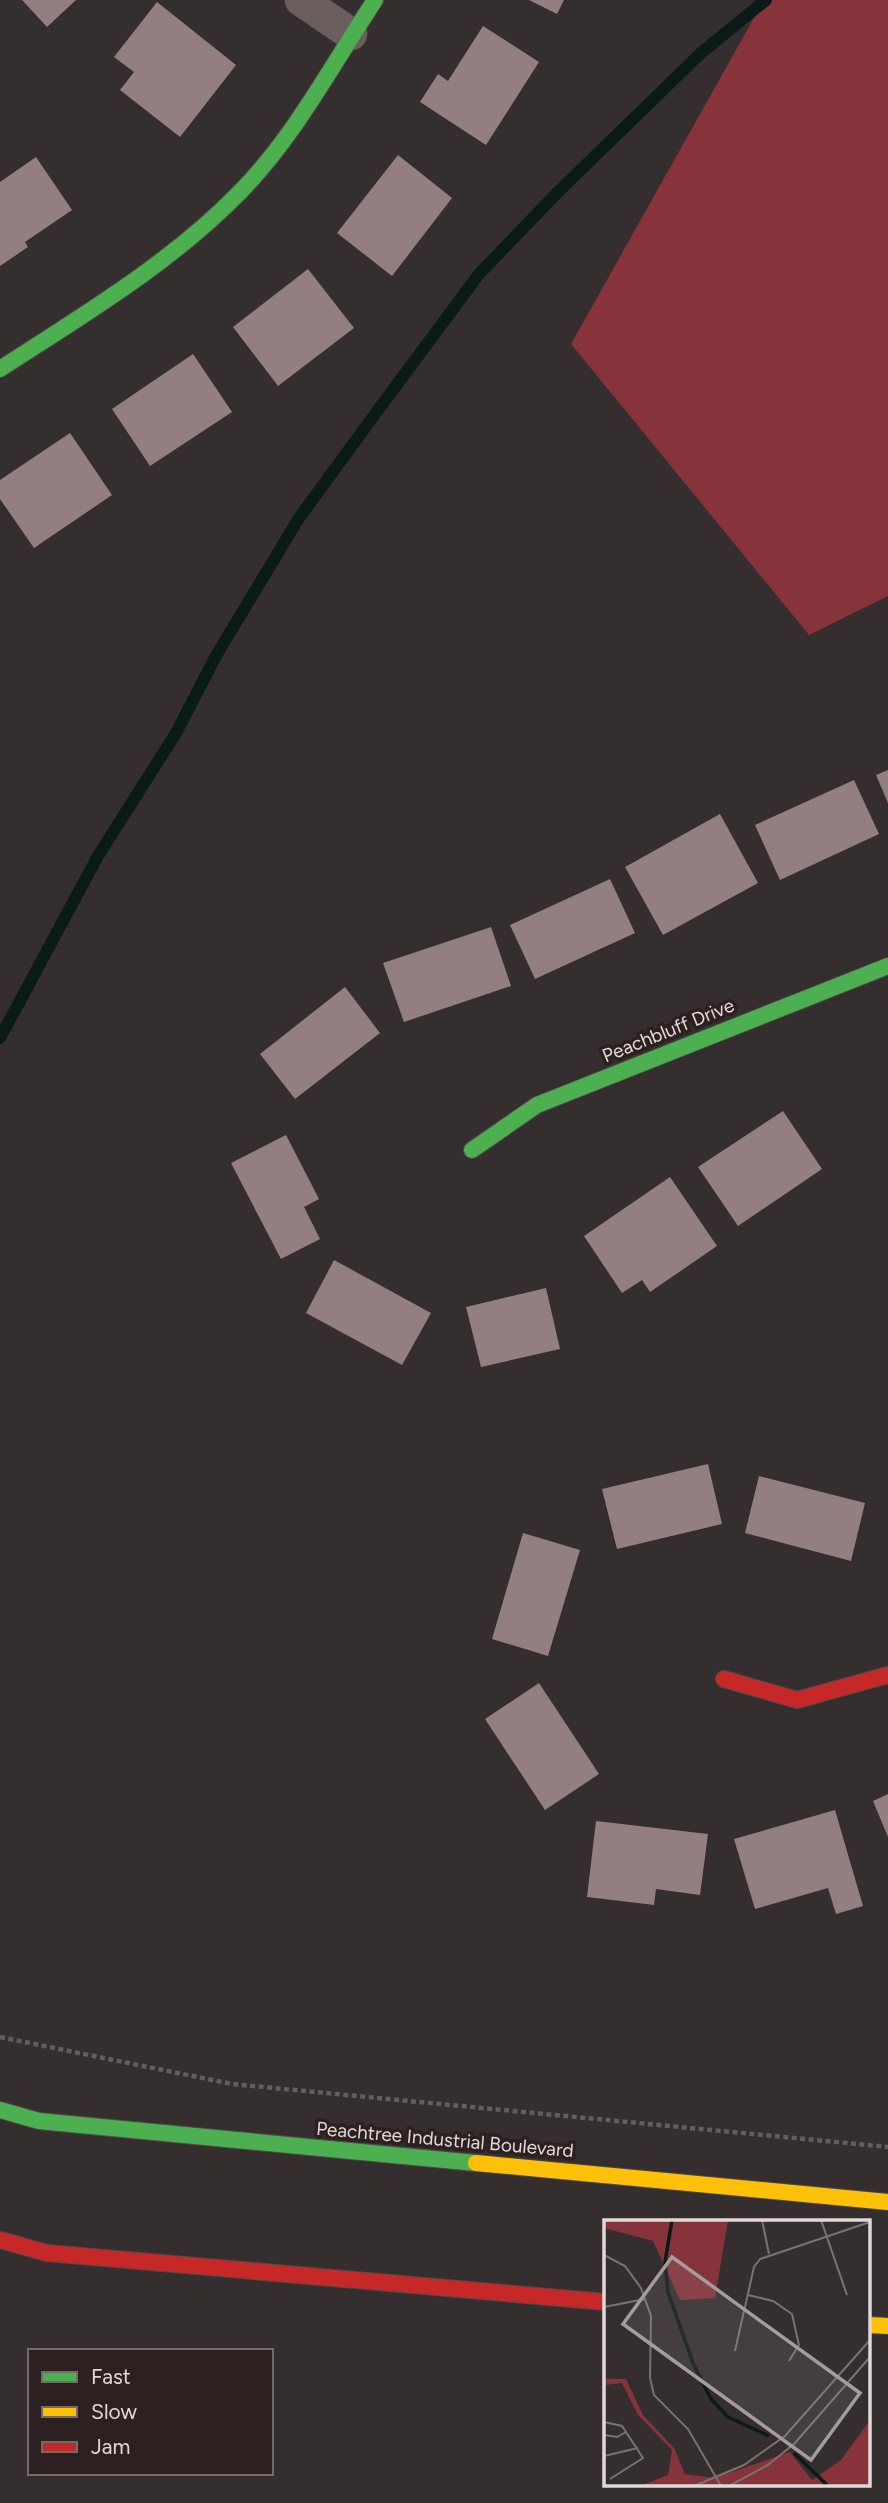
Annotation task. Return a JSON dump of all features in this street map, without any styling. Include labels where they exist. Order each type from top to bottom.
[{"type":"main road","points":[[0,369],[124,289],[240,191],[289,132],[375,0]]},
{"type":"main road","name":"Peachbluff Drive","points":[[472,1150],[537,1105],[888,966]]},
{"type":"main road","points":[[724,1679],[797,1700],[888,1675]]},
{"type":"main road","name":"Peachtree Industrial Boulevard","points":[[0,2110],[39,2121],[888,2202]]},
{"type":"main road","points":[[0,2241],[47,2253],[604,2302]]},
{"type":"main road","points":[[870,2325],[888,2326]]},
{"type":"street","points":[[301,0],[351,34]]},
{"type":"path","points":[[0,2037],[232,2084],[888,2147]]},
{"type":"shaded area","points":[[764,0],[888,0],[888,596],[809,635],[571,344]]},
{"type":"building","points":[[22,0],[76,0],[47,27]]},
{"type":"building","points":[[529,0],[564,0],[557,14]]},
{"type":"building","points":[[157,2],[236,65],[180,137],[120,90],[134,72],[114,57]]},
{"type":"building","points":[[483,26],[539,62],[486,145],[420,102],[438,74],[448,81]]},
{"type":"building","points":[[398,155],[452,198],[392,276],[337,233]]},
{"type":"building","points":[[36,157],[72,210],[25,242],[28,247],[0,266],[0,182]]},
{"type":"building","points":[[308,269],[354,328],[278,386],[233,327]]},
{"type":"building","points":[[193,354],[232,412],[150,466],[112,409]]},
{"type":"building","points":[[70,433],[112,495],[34,548],[0,499],[0,480]]},
{"type":"building","points":[[888,770],[888,803],[876,775]]},
{"type":"building","points":[[854,780],[879,834],[780,880],[755,825]]},
{"type":"building","points":[[720,814],[758,883],[663,935],[625,867]]},
{"type":"building","points":[[610,879],[635,933],[535,979],[510,925]]},
{"type":"building","points":[[491,927],[511,986],[404,1022],[383,963]]},
{"type":"building","points":[[345,987],[380,1033],[295,1099],[260,1054]]},
{"type":"building","points":[[783,1111],[822,1169],[738,1226],[698,1167]]},
{"type":"building","points":[[286,1135],[319,1199],[304,1207],[320,1239],[281,1259],[231,1163]]},
{"type":"building","points":[[670,1177],[717,1246],[650,1292],[642,1280],[622,1293],[584,1236]]},
{"type":"building","points":[[334,1260],[431,1313],[402,1365],[306,1313]]},
{"type":"building","points":[[546,1288],[560,1349],[481,1367],[466,1307]]},
{"type":"building","points":[[708,1464],[722,1524],[617,1549],[602,1489]]},
{"type":"building","points":[[759,1476],[865,1503],[851,1561],[745,1533]]},
{"type":"building","points":[[523,1533],[580,1550],[548,1656],[492,1639]]},
{"type":"building","points":[[539,1683],[599,1774],[545,1810],[485,1719]]},
{"type":"building","points":[[888,1794],[888,1837],[873,1801]]},
{"type":"building","points":[[835,1810],[863,1906],[836,1914],[828,1888],[755,1909],[734,1839]]},
{"type":"building","points":[[596,1821],[708,1834],[700,1895],[656,1889],[654,1905],[587,1897]]},
{"type":"waterway","points":[[0,1038],[98,856],[176,733],[217,654],[299,518],[378,410],[479,274],[558,192],[701,53],[766,0]]},
{"type":"traffic: fast","points":[[0,369],[156,265],[240,192],[296,124],[375,0]]},
{"type":"traffic: fast","points":[[472,1150],[537,1105],[888,966]]},
{"type":"traffic: fast","points":[[0,2110],[39,2121],[476,2163]]},
{"type":"traffic: slow","points":[[476,2163],[888,2202]]},
{"type":"traffic: slow","points":[[870,2325],[888,2326]]},
{"type":"traffic: jam","points":[[724,1679],[797,1700],[888,1675]]},
{"type":"traffic: jam","points":[[0,2240],[47,2253],[604,2302]]}]
